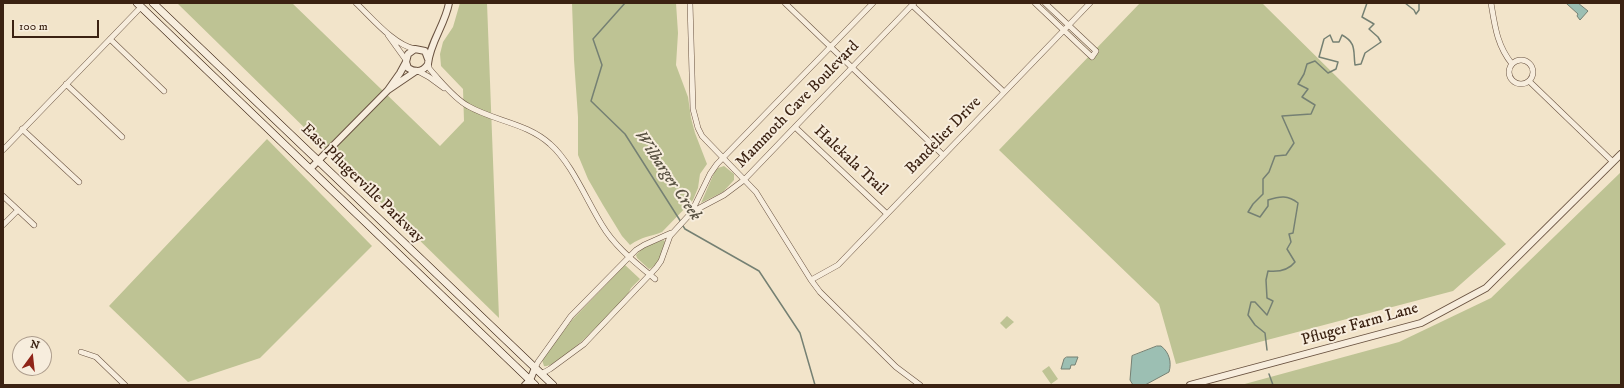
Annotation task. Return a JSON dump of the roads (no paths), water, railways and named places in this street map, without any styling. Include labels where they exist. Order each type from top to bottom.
[{"type":"main road","name":"East Pflugerville Parkway","points":[[153,3],[553,385]]},
{"type":"main road","name":"East Pflugerville Parkway","points":[[139,5],[530,383]]},
{"type":"street","points":[[356,3],[385,31],[407,46],[426,53],[429,68],[464,104],[543,137],[561,156],[607,233],[630,257],[655,279]]},
{"type":"street","points":[[388,90],[417,71],[426,67],[430,50],[444,21],[449,3]]},
{"type":"street","points":[[690,3],[693,109],[698,128],[705,140],[760,198],[820,292],[896,367],[920,385]]},
{"type":"street","points":[[785,3],[943,155]]},
{"type":"street","name":"Mammoth Cave Boulevard","points":[[691,213],[710,174],[723,158],[873,3]]},
{"type":"street","points":[[1035,3],[1092,57],[1096,51],[1045,3]]},
{"type":"street","name":"Bandelier Drive","points":[[811,280],[838,265],[1090,3]]},
{"type":"street","points":[[1491,3],[1497,38],[1504,54],[1512,64]]},
{"type":"street","points":[[913,4],[1004,92]]},
{"type":"street","name":"Mammoth Cave Boulevard","points":[[530,383],[569,356],[587,341],[630,297],[633,291],[659,264],[667,242],[673,231],[691,213],[724,195],[744,180],[913,4]]},
{"type":"street","points":[[3,150],[110,39],[139,5]]},
{"type":"street","points":[[385,31],[406,61],[408,68],[429,77],[459,99]]},
{"type":"street","points":[[310,169],[388,90],[400,73],[408,54],[427,46],[437,37]]},
{"type":"street","points":[[110,39],[164,91]]},
{"type":"street","points":[[1519,60],[1527,61],[1530,64],[1534,71],[1530,82],[1522,85],[1514,83],[1509,72],[1512,64],[1519,60]]},
{"type":"street","points":[[1530,82],[1613,162]]},
{"type":"street","points":[[66,84],[122,137]]},
{"type":"street","name":"Halekala Trail","points":[[795,127],[887,214]]},
{"type":"street","points":[[22,129],[79,182]]},
{"type":"street","name":"Pfluger Farm Lane","points":[[1190,385],[1421,323],[1486,288],[1621,154]]},
{"type":"street","points":[[3,196],[34,225]]},
{"type":"street","points":[[3,225],[18,210]]},
{"type":"street","name":"Mammoth Cave Boulevard","points":[[535,368],[551,343],[572,316],[640,247],[673,231]]},
{"type":"street","points":[[81,352],[96,357],[125,385]]},
{"type":"street","points":[[530,383],[535,368]]},
{"type":"water","points":[[1578,3],[1588,11],[1580,20],[1577,16],[1578,14],[1567,4]]},
{"type":"water","points":[[1157,346],[1164,348],[1168,354],[1170,361],[1169,372],[1145,385],[1133,385],[1130,380],[1132,356]]},
{"type":"water","points":[[1067,357],[1078,357],[1075,365],[1071,365],[1070,369],[1061,369],[1064,359]]},
{"type":"waterway","name":"Wilbarger Creek","points":[[625,3],[593,39],[602,65],[591,101],[625,134],[681,222]]},
{"type":"waterway","points":[[1267,350],[1265,333],[1255,325],[1248,315],[1251,302],[1255,302],[1267,315],[1273,301],[1267,298],[1266,280],[1268,271],[1283,270],[1295,262],[1287,249],[1291,242],[1289,234],[1293,233],[1298,203],[1287,197],[1276,198],[1268,200],[1268,206],[1260,217],[1248,212],[1253,204],[1263,194],[1263,179],[1269,172],[1275,156],[1286,155],[1294,143],[1282,116],[1311,114],[1315,105],[1302,97],[1308,89],[1298,84],[1304,74],[1307,64],[1315,61],[1328,73],[1336,69],[1338,62],[1319,57],[1324,39],[1330,35],[1333,42],[1339,42],[1342,35],[1347,38],[1352,44],[1355,65],[1361,64],[1365,53],[1381,42],[1369,29],[1374,24],[1362,17],[1367,3]]},
{"type":"waterway","points":[[1405,3],[1414,10],[1416,14],[1419,10],[1419,3]]},
{"type":"waterway","name":"Wilbarger Creek","points":[[683,226],[685,229],[759,271],[800,333],[815,385]]},
{"type":"waterway","points":[[1269,374],[1273,385]]}]
